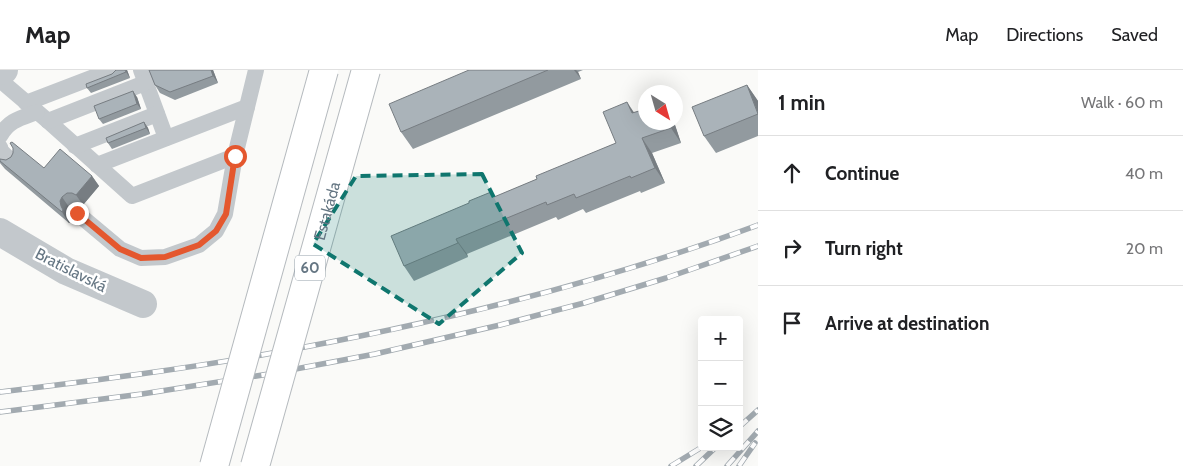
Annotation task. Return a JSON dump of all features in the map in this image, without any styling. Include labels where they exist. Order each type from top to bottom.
[{"type":"main road","name":"60","points":[[214,466],[324,70]]},
{"type":"main road","name":"Estakáda","points":[[255,466],[366,70]]},
{"type":"street","points":[[0,72],[4,70]]},
{"type":"street","name":"Bratislavská","points":[[0,232],[66,271],[144,304]]},
{"type":"lane","points":[[37,112],[112,70]]},
{"type":"lane","points":[[77,213],[120,249],[141,258],[165,257],[199,245],[216,231],[226,214],[235,156],[256,70]]},
{"type":"lane","points":[[0,136],[5,127],[17,119],[143,77],[166,138]]},
{"type":"lane","points":[[0,80],[132,196],[235,156]]},
{"type":"lane","points":[[97,165],[247,107]]},
{"type":"lane","points":[[75,146],[157,114]]},
{"type":"lane","points":[[0,147],[1,151],[11,161]]},
{"type":"highlighted area","points":[[482,174],[522,253],[439,324],[313,244],[356,176]]},
{"type":"building","points":[[116,70],[125,70],[126,72],[87,88],[86,84],[112,74]]},
{"type":"building","points":[[149,70],[211,70],[213,76],[170,92],[155,85]]},
{"type":"building","points":[[469,70],[548,70],[401,132],[389,104]]},
{"type":"building","points":[[747,85],[758,114],[704,136],[692,107]]},
{"type":"building","points":[[133,91],[137,104],[99,119],[94,106]]},
{"type":"building","points":[[627,102],[632,113],[638,111],[638,130],[665,130],[642,138],[655,168],[576,198],[574,194],[547,205],[546,202],[456,239],[458,243],[404,266],[391,236],[491,192],[494,197],[537,179],[536,176],[616,143],[603,112]]},
{"type":"building","points":[[144,122],[146,128],[108,143],[106,138]]},
{"type":"building","points":[[12,142],[44,168],[60,149],[92,176],[76,195],[67,193],[62,197],[60,201],[62,212],[0,161],[0,159],[6,160],[11,157],[13,148],[10,143]]},
{"type":"railway","points":[[0,392],[201,365],[267,354],[454,316],[638,266],[758,225]]},
{"type":"railway","points":[[0,412],[142,394],[269,374],[375,354],[584,303],[666,278],[758,246]]},
{"type":"railway","points":[[743,423],[758,410]]},
{"type":"railway","points":[[727,466],[758,431]]},
{"type":"railway","points":[[739,466],[755,443]]},
{"type":"railway","points":[[671,466],[698,449]]},
{"type":"railway","points":[[696,466],[712,451]]},
{"type":"route","points":[[77,213],[120,249],[141,258],[165,257],[199,245],[216,231],[226,214],[235,156]]}]
